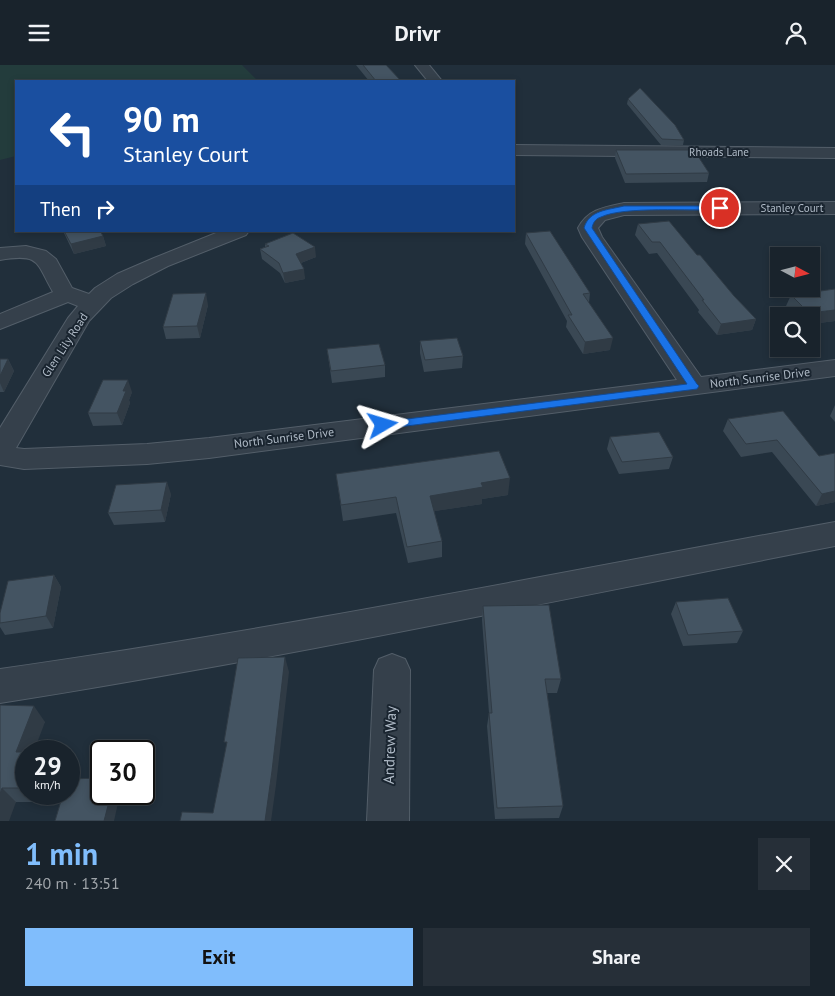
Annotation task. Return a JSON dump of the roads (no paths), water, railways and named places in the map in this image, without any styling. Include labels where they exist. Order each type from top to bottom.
[{"type":"street","points":[[422,65],[434,80]]},
{"type":"street","name":"Rhoads Lane","points":[[515,150],[835,153]]},
{"type":"street","name":"Stanley Court","points":[[694,386],[592,237],[588,228],[590,221],[598,215],[624,209],[835,208]]},
{"type":"street","name":"Glen Lily Road","points":[[0,451],[79,318],[93,303],[125,279],[237,232]]},
{"type":"street","points":[[0,254],[26,253],[38,255],[49,262],[64,292],[93,303]]},
{"type":"street","points":[[0,322],[68,294]]},
{"type":"street","name":"North Sunrise Drive","points":[[0,455],[34,459],[147,454],[200,449],[835,368]]},
{"type":"street","points":[[0,686],[120,668],[263,642],[835,534]]},
{"type":"street","name":"Andrew Way","points":[[388,821],[392,670]]}]
